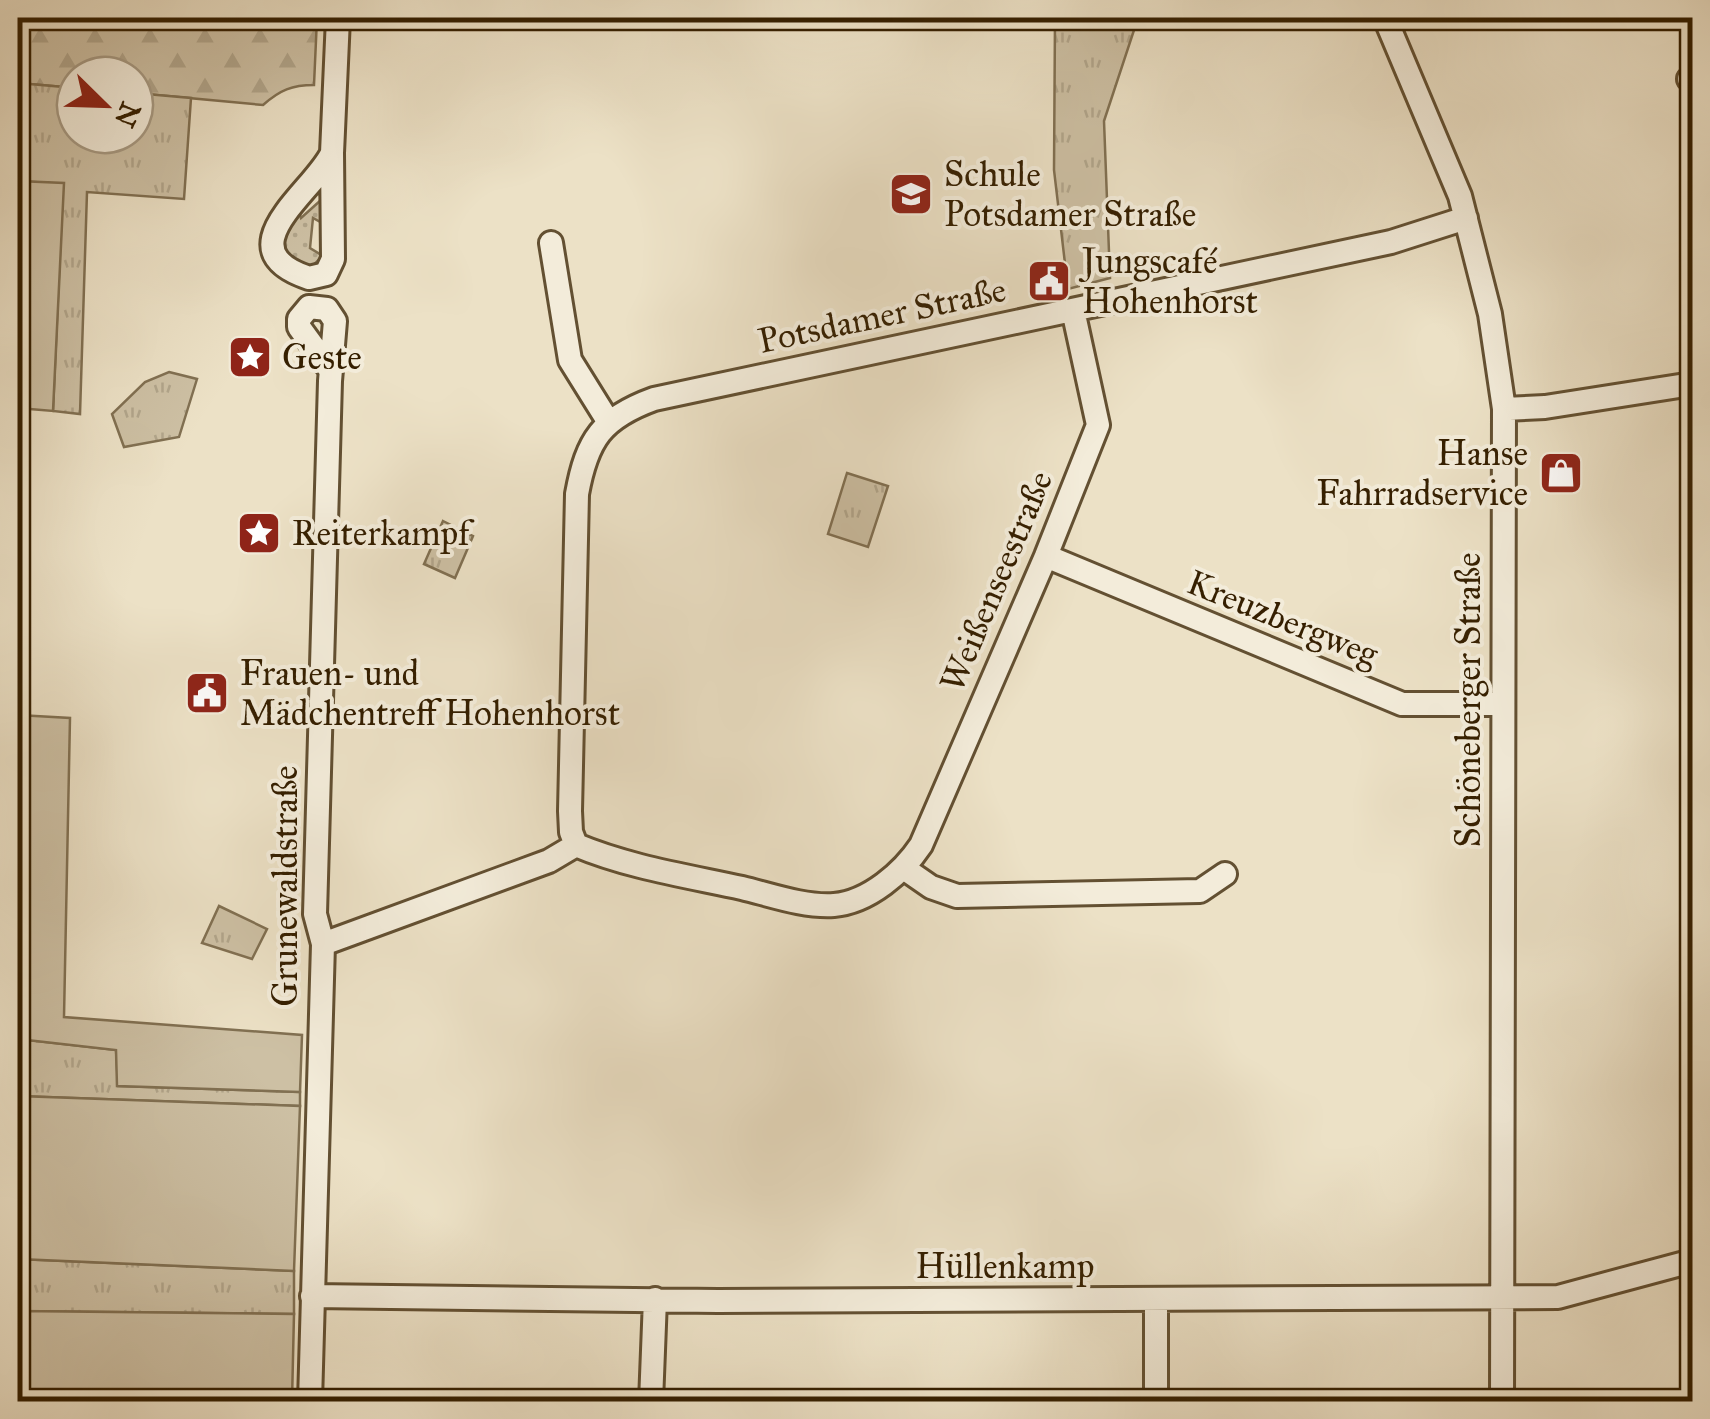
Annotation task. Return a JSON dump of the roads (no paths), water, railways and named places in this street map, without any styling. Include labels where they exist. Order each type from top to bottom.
[{"type":"street","points":[[332,154],[275,228],[274,243],[280,263],[309,278],[326,274],[334,258],[332,154],[338,18]]},
{"type":"street","name":"Schöneberger Straße","points":[[1386,18],[1466,218],[1490,314],[1504,409],[1502,1402]]},
{"type":"street","name":"Potsdamer Straße","points":[[608,421],[627,409],[654,400],[1391,242],[1466,218]]},
{"type":"street","points":[[323,944],[549,861],[576,845],[570,811],[576,494],[590,446],[608,421],[570,360],[552,244]]},
{"type":"street","name":"Weißenseestraße","points":[[576,845],[618,860],[798,902],[834,905],[857,899],[904,869],[921,845],[1098,425],[1074,310]]},
{"type":"street","name":"Grunewaldstraße","points":[[310,1402],[323,944],[315,914],[331,371]]},
{"type":"street","points":[[1504,409],[1546,407],[1692,384]]},
{"type":"street","name":"Kreuzbergweg","points":[[1046,556],[1402,704],[1503,704]]},
{"type":"street","points":[[904,869],[957,896],[1200,891],[1225,874]]},
{"type":"street","name":"Hüllenkamp","points":[[312,1296],[1156,1301],[1558,1297],[1692,1261]]},
{"type":"street","points":[[651,1402],[656,1299]]},
{"type":"street","points":[[1156,1301],[1156,1402]]},
{"type":"place","name":"Schule Potsdamer Straße","points":[[911,194]]},
{"type":"place","name":"Jungscafé Hohenhorst","points":[[1049,281]]},
{"type":"place","name":"Geste","points":[[250,357]]},
{"type":"place","name":"Hanse Fahrradservice","points":[[1561,473]]},
{"type":"place","name":"Reiterkampf","points":[[259,533]]},
{"type":"place","name":"Frauen- und Mädchentreff Hohenhorst","points":[[207,693]]}]
